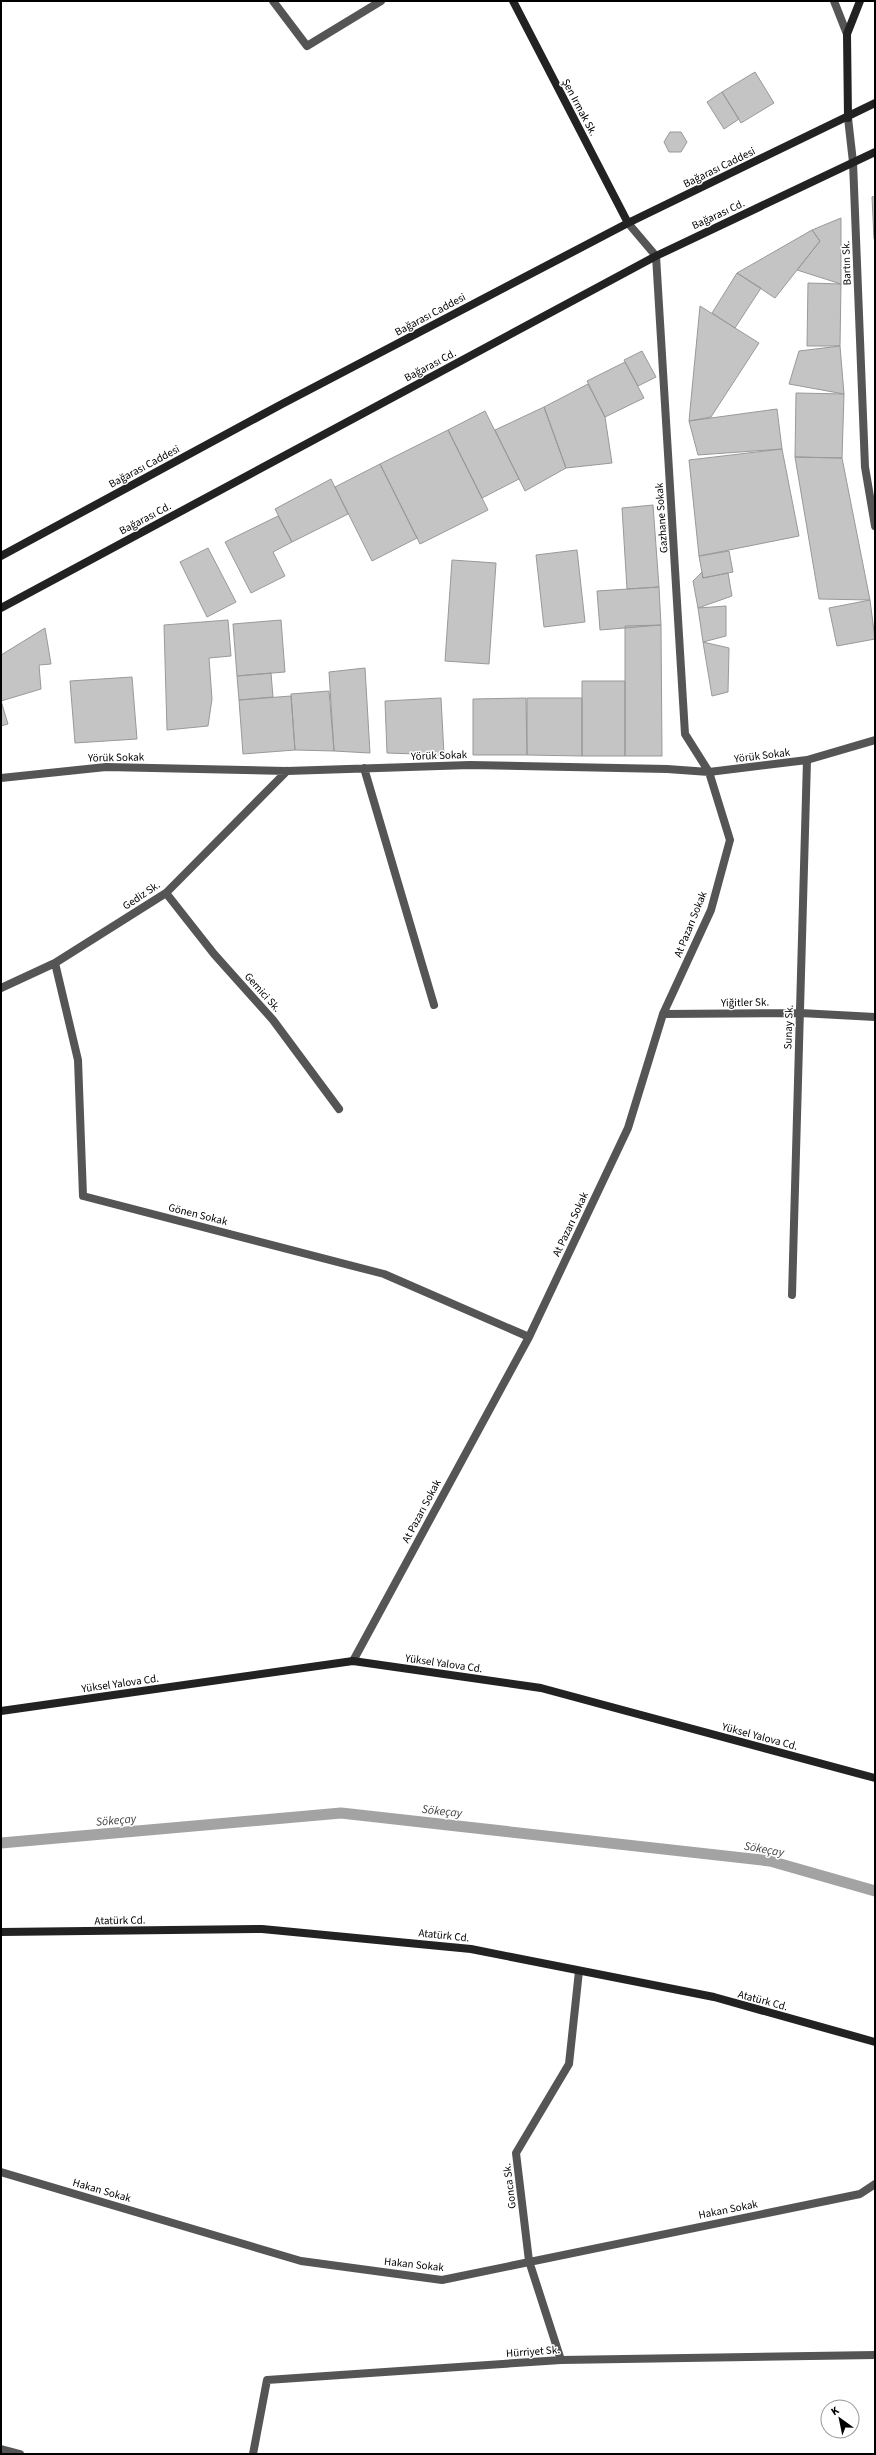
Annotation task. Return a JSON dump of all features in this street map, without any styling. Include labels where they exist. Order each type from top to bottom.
[{"type":"main road","name":"Şen Irmak Sk.","points":[[513,1],[628,223]]},
{"type":"main road","name":"Bartın Sk.","points":[[848,118],[846,34],[860,1]]},
{"type":"main road","name":"Bağarası Caddesi","points":[[1,556],[282,404],[628,223],[848,118],[875,103]]},
{"type":"main road","name":"Bağarası Cd.","points":[[1,608],[656,256],[875,152]]},
{"type":"main road","name":"Yüksel Yalova Cd.","points":[[1,1711],[353,1661],[541,1688],[875,1778]]},
{"type":"main road","name":"Atatürk Cd.","points":[[1,1932],[262,1929],[470,1949],[714,1997],[875,2042]]},
{"type":"street","points":[[273,1],[307,46],[380,1]]},
{"type":"street","points":[[834,1],[846,34]]},
{"type":"street","name":"Bartın Sk.","points":[[848,118],[853,162],[865,466],[875,526]]},
{"type":"street","points":[[628,223],[656,256]]},
{"type":"street","name":"Gazhane Sokak","points":[[656,256],[685,734],[709,772]]},
{"type":"street","name":"Yörük Sokak","points":[[1,778],[106,767],[287,771],[470,765],[667,769],[709,772],[807,760],[875,740]]},
{"type":"street","name":"Sunay Sk.","points":[[792,1295],[807,760]]},
{"type":"street","points":[[364,768],[434,1005]]},
{"type":"street","name":"Gediz Sk.","points":[[1,988],[55,963],[166,893],[287,771]]},
{"type":"street","name":"At Pazarı Sokak","points":[[353,1661],[528,1337],[628,1128],[663,1014],[711,910],[730,840],[709,772]]},
{"type":"street","name":"Gemici Sk.","points":[[166,893],[214,954],[273,1020],[339,1109]]},
{"type":"street","name":"Gönen Sokak","points":[[55,963],[78,1060],[83,1196],[384,1274],[528,1337]]},
{"type":"street","name":"Yiğitler Sk.","points":[[663,1014],[800,1013],[875,1017]]},
{"type":"street","name":"Gonca Sk.","points":[[560,2360],[529,2261],[516,2153],[569,2064],[579,1971]]},
{"type":"street","name":"Hakan Sokak","points":[[1,2172],[301,2261],[442,2280],[860,2194],[875,2184]]},
{"type":"street","name":"Hürriyet Sk.","points":[[253,2454],[267,2380],[560,2360],[875,2355]]},
{"type":"street","points":[[1,2449],[20,2454]]},
{"type":"building","points":[[755,72],[774,103],[741,123],[722,92]]},
{"type":"building","points":[[722,92],[739,119],[724,129],[707,102]]},
{"type":"building","points":[[670,132],[681,132],[687,142],[681,152],[669,152],[664,142]]},
{"type":"building","points":[[875,196],[875,239],[874,239],[872,197]]},
{"type":"building","points":[[841,218],[841,284],[797,270],[820,241],[812,230]]},
{"type":"building","points":[[812,230],[820,241],[775,298],[737,273]]},
{"type":"building","points":[[737,273],[761,288],[735,328],[712,313]]},
{"type":"building","points":[[808,283],[841,284],[840,346],[807,346]]},
{"type":"building","points":[[700,306],[759,343],[711,417],[689,421]]},
{"type":"building","points":[[840,346],[844,394],[789,384],[799,351]]},
{"type":"building","points":[[642,351],[656,377],[638,386],[624,360]]},
{"type":"building","points":[[625,362],[644,398],[605,417],[587,381]]},
{"type":"building","points":[[588,384],[605,417],[612,463],[566,468],[544,407]]},
{"type":"building","points":[[796,393],[844,394],[842,458],[795,457]]},
{"type":"building","points":[[544,407],[566,468],[525,491],[495,430]]},
{"type":"building","points":[[777,409],[782,449],[698,455],[689,421]]},
{"type":"building","points":[[485,411],[519,479],[482,498],[448,430]]},
{"type":"building","points":[[448,430],[488,510],[420,544],[380,464]]},
{"type":"building","points":[[782,449],[799,536],[699,556],[689,460]]},
{"type":"building","points":[[795,457],[842,458],[870,600],[819,599]]},
{"type":"building","points":[[380,464],[417,538],[372,561],[335,487]]},
{"type":"building","points":[[331,479],[348,514],[292,542],[275,509]]},
{"type":"building","points":[[653,505],[659,587],[627,589],[622,508]]},
{"type":"building","points":[[278,516],[292,542],[273,552],[285,576],[251,593],[225,542]]},
{"type":"building","points":[[208,548],[236,602],[207,617],[180,562]]},
{"type":"building","points":[[577,550],[585,622],[544,627],[536,555]]},
{"type":"building","points":[[729,551],[733,572],[703,578],[699,556]]},
{"type":"building","points":[[452,560],[496,563],[489,664],[445,661]]},
{"type":"building","points":[[702,572],[703,578],[728,573],[732,596],[698,608],[693,581]]},
{"type":"building","points":[[659,587],[661,625],[600,630],[597,591]]},
{"type":"building","points":[[870,600],[875,639],[837,646],[829,608]]},
{"type":"building","points":[[726,606],[726,636],[703,642],[698,608]]},
{"type":"building","points":[[228,620],[231,656],[209,658],[212,699],[208,726],[167,730],[164,625]]},
{"type":"building","points":[[281,620],[285,672],[237,676],[233,624]]},
{"type":"building","points":[[661,625],[662,756],[625,756],[625,626]]},
{"type":"building","points":[[45,628],[51,664],[39,665],[41,689],[1,701],[1,655]]},
{"type":"building","points":[[703,642],[729,648],[728,692],[712,696]]},
{"type":"building","points":[[365,668],[370,753],[334,751],[329,672]]},
{"type":"building","points":[[271,673],[273,697],[239,700],[237,676]]},
{"type":"building","points":[[132,677],[137,739],[75,743],[70,681]]},
{"type":"building","points":[[582,681],[625,681],[625,756],[582,756]]},
{"type":"building","points":[[329,691],[334,751],[295,750],[291,694]]},
{"type":"building","points":[[291,696],[295,750],[243,754],[239,700]]},
{"type":"building","points":[[441,698],[444,755],[387,753],[385,701]]},
{"type":"building","points":[[526,698],[527,755],[473,755],[473,699]]},
{"type":"building","points":[[527,698],[582,698],[582,756],[527,755]]},
{"type":"building","points":[[1,701],[8,724],[1,726]]},
{"type":"waterway","name":"Sökeçay","points":[[1,1843],[341,1813],[770,1861],[875,1891]]}]
